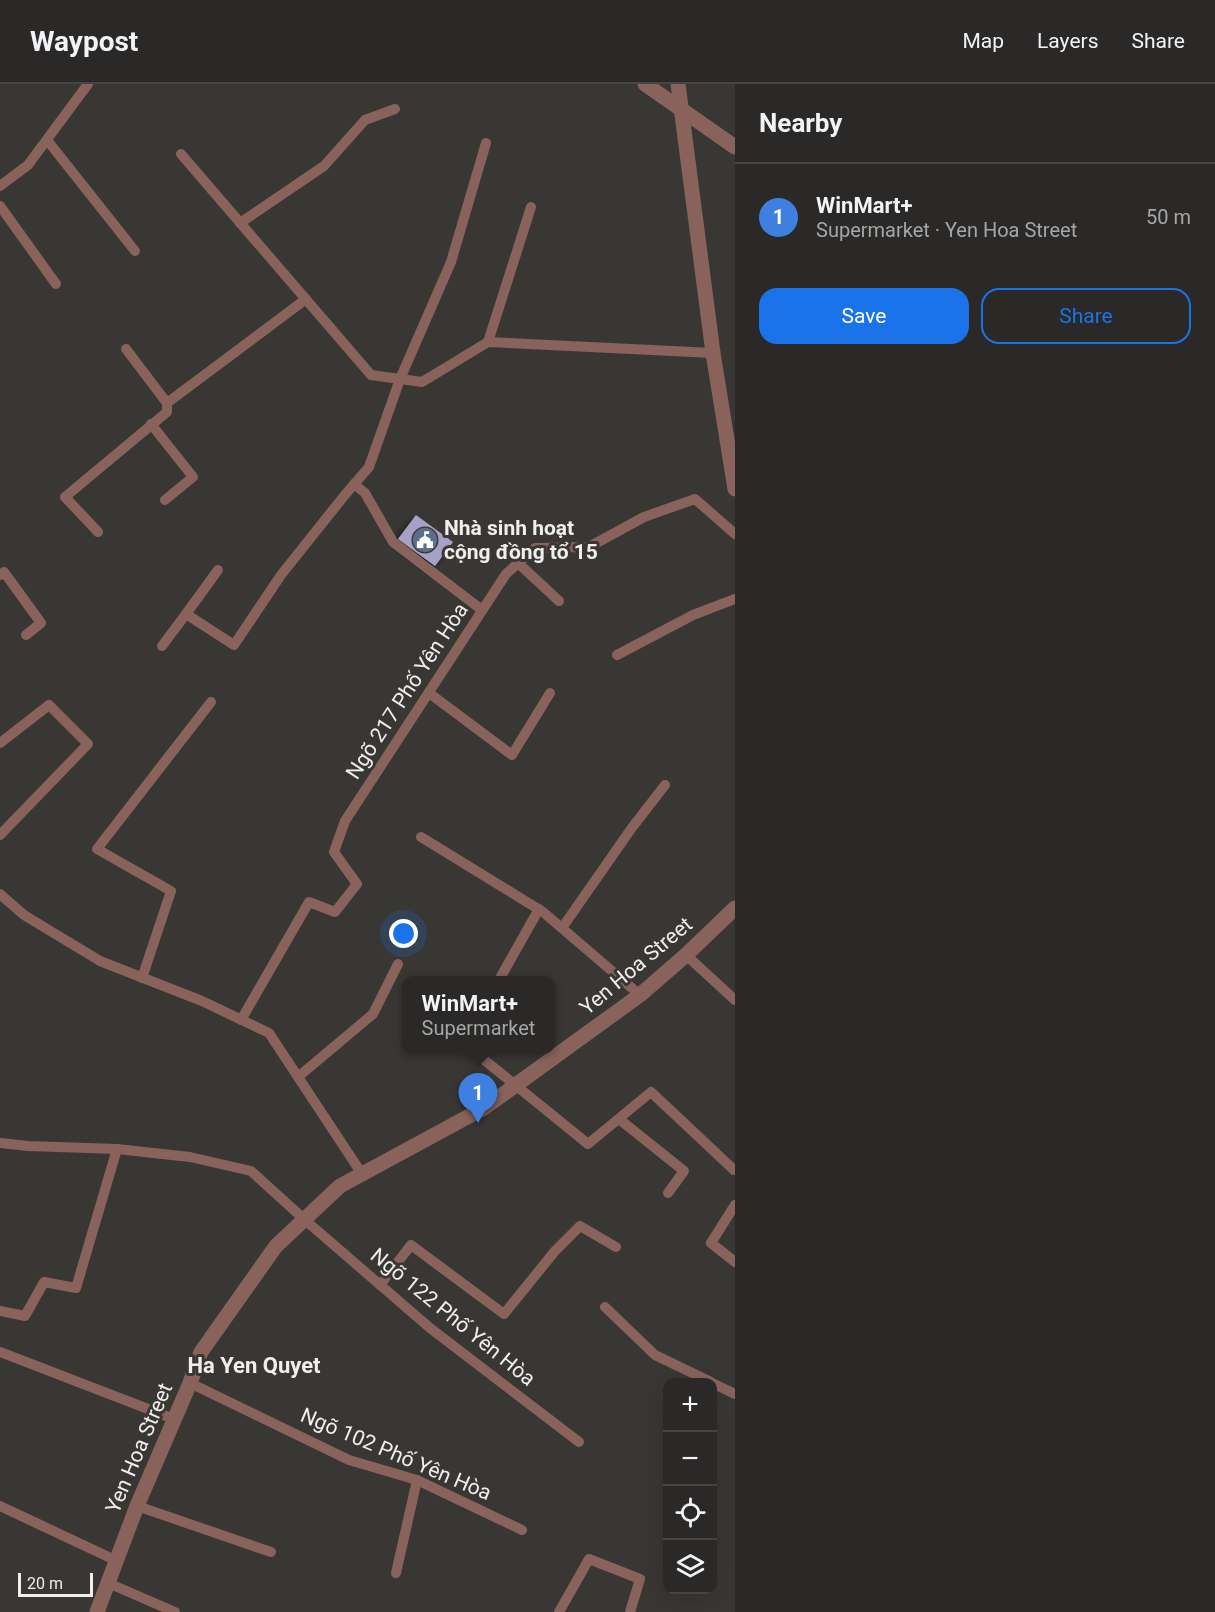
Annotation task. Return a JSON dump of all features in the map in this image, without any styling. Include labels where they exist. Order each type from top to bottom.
[{"type":"street","points":[[645,84],[735,147]]},
{"type":"street","points":[[678,84],[713,353],[735,489]]},
{"type":"street","name":"Yen Hoa Street","points":[[97,1612],[137,1506],[201,1352],[276,1246],[340,1186],[484,1108],[640,995],[735,908]]},
{"type":"lane","points":[[0,186],[28,165],[88,84]]},
{"type":"lane","points":[[240,223],[324,166],[365,120],[395,109]]},
{"type":"lane","points":[[47,140],[135,251]]},
{"type":"lane","points":[[186,614],[234,645],[281,575],[369,467],[400,378],[451,262],[486,143]]},
{"type":"lane","points":[[182,154],[371,375],[422,382],[488,342],[713,353]]},
{"type":"lane","points":[[0,206],[56,284]]},
{"type":"lane","points":[[488,342],[531,207]]},
{"type":"lane","points":[[167,403],[306,299]]},
{"type":"lane","points":[[98,532],[65,498],[167,412],[167,403],[126,349]]},
{"type":"lane","points":[[151,424],[193,477],[165,500]]},
{"type":"lane","points":[[354,484],[365,493],[393,542],[482,610]]},
{"type":"lane","name":"Ngõ 217 Phố Yên Hòa","points":[[241,1020],[309,902],[336,912],[357,884],[334,852],[345,821],[506,574],[535,548],[589,547],[644,518],[695,499],[735,534]]},
{"type":"lane","points":[[518,563],[559,602]]},
{"type":"lane","points":[[162,646],[218,570]]},
{"type":"lane","points":[[0,575],[4,572],[41,623],[26,635]]},
{"type":"lane","points":[[617,655],[693,615],[735,599]]},
{"type":"lane","points":[[429,693],[512,755],[550,693]]},
{"type":"lane","points":[[142,978],[171,891],[97,849],[211,702]]},
{"type":"lane","points":[[0,743],[49,705],[88,744],[0,835]]},
{"type":"lane","points":[[562,928],[631,829],[665,785]]},
{"type":"lane","points":[[421,837],[539,909],[640,995]]},
{"type":"lane","points":[[0,894],[24,915],[100,961],[202,1001],[269,1033],[362,1174]]},
{"type":"lane","points":[[503,976],[539,909]]},
{"type":"lane","points":[[686,955],[735,1000]]},
{"type":"lane","points":[[298,1077],[373,1014],[398,964]]},
{"type":"lane","points":[[477,1054],[588,1144],[651,1092],[734,1170]]},
{"type":"lane","points":[[619,1119],[684,1171],[668,1193]]},
{"type":"lane","name":"Ngõ 122 Phố Yên Hòa","points":[[0,1143],[117,1149],[190,1157],[251,1171],[304,1220],[430,1328],[579,1442]]},
{"type":"lane","points":[[0,1311],[25,1316],[44,1282],[76,1288],[117,1149]]},
{"type":"lane","points":[[735,1205],[711,1243],[735,1262]]},
{"type":"lane","points":[[380,1285],[411,1245],[504,1314],[555,1251],[580,1227],[616,1247]]},
{"type":"lane","points":[[605,1307],[655,1355],[702,1378]]},
{"type":"lane","points":[[0,1352],[174,1419]]},
{"type":"lane","name":"Ngõ 102 Phố Yên Hòa","points":[[190,1383],[349,1460],[417,1480],[522,1530]]},
{"type":"lane","points":[[717,1385],[735,1394]]},
{"type":"lane","points":[[396,1573],[417,1480]]},
{"type":"lane","points":[[0,1506],[116,1560]]},
{"type":"lane","points":[[137,1506],[271,1552]]},
{"type":"lane","points":[[559,1612],[589,1559],[640,1579],[630,1612]]},
{"type":"lane","points":[[108,1583],[175,1612]]},
{"type":"building","name":"Nhà sinh hoạt cộng đồng tổ 15","points":[[416,515],[453,542],[435,566],[398,539]]},
{"type":"place","name":"Nhà sinh hoạt cộng đồng tổ 15","points":[[425,540]]},
{"type":"place","name":"WinMart+","points":[[478,1123]]},
{"type":"district","name":"Ha Yen Quyet","points":[[254,1365]]}]
